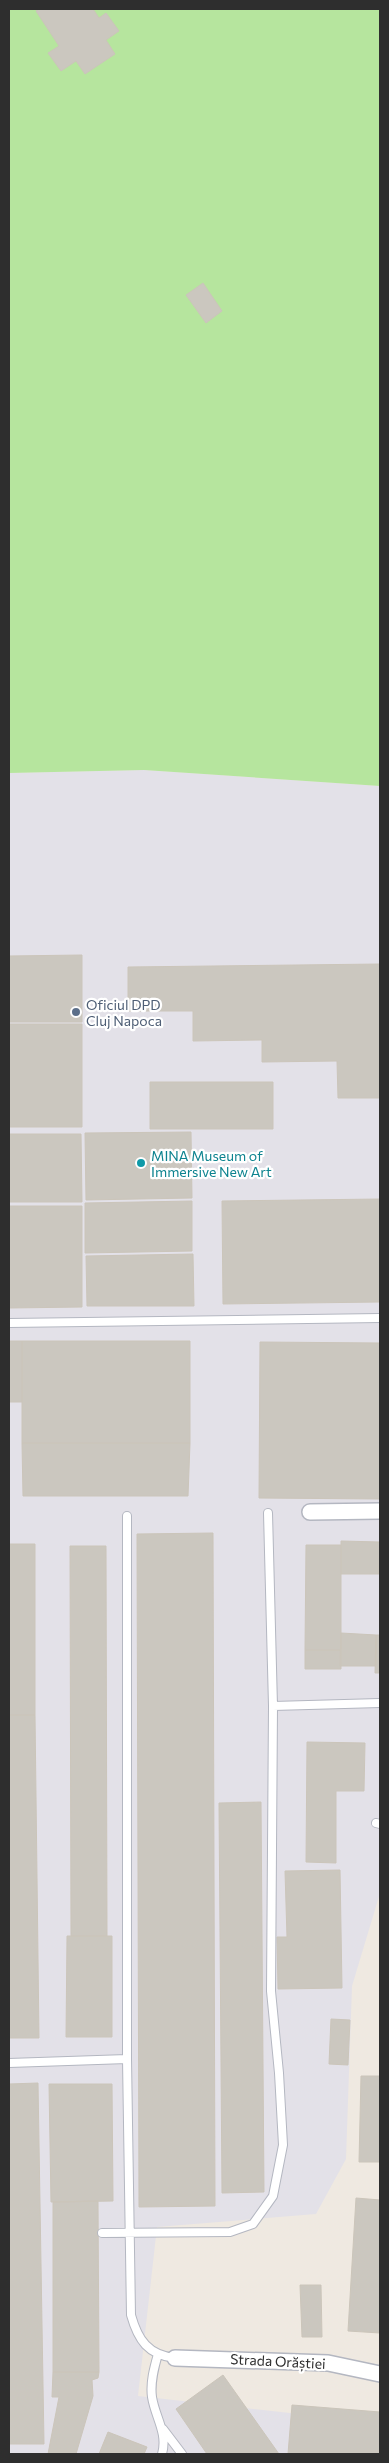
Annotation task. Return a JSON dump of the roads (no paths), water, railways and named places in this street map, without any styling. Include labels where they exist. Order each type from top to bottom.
[{"type":"street","points":[[310,1512],[380,1511]]},
{"type":"street","name":"Strada Orăștiei","points":[[175,2358],[328,2363],[380,2374]]},
{"type":"lane","points":[[9,1323],[380,1318]]},
{"type":"lane","points":[[102,2233],[230,2232],[253,2224],[273,2196],[282,2145],[279,2073],[271,1992],[273,1706],[268,1513]]},
{"type":"lane","points":[[127,1516],[127,2059],[131,2315],[138,2337],[144,2345],[158,2354],[175,2358]]},
{"type":"lane","points":[[273,1706],[380,1703]]},
{"type":"lane","points":[[9,2063],[127,2059]]},
{"type":"lane","points":[[158,2354],[152,2381],[152,2396],[164,2439],[162,2454]]},
{"type":"lane","points":[[162,2428],[182,2454]]},
{"type":"place","name":"Oficiul DPD Cluj Napoca","points":[[76,1012]]},
{"type":"place","name":"MINA Museum of Immersive New Art","points":[[141,1163]]}]
